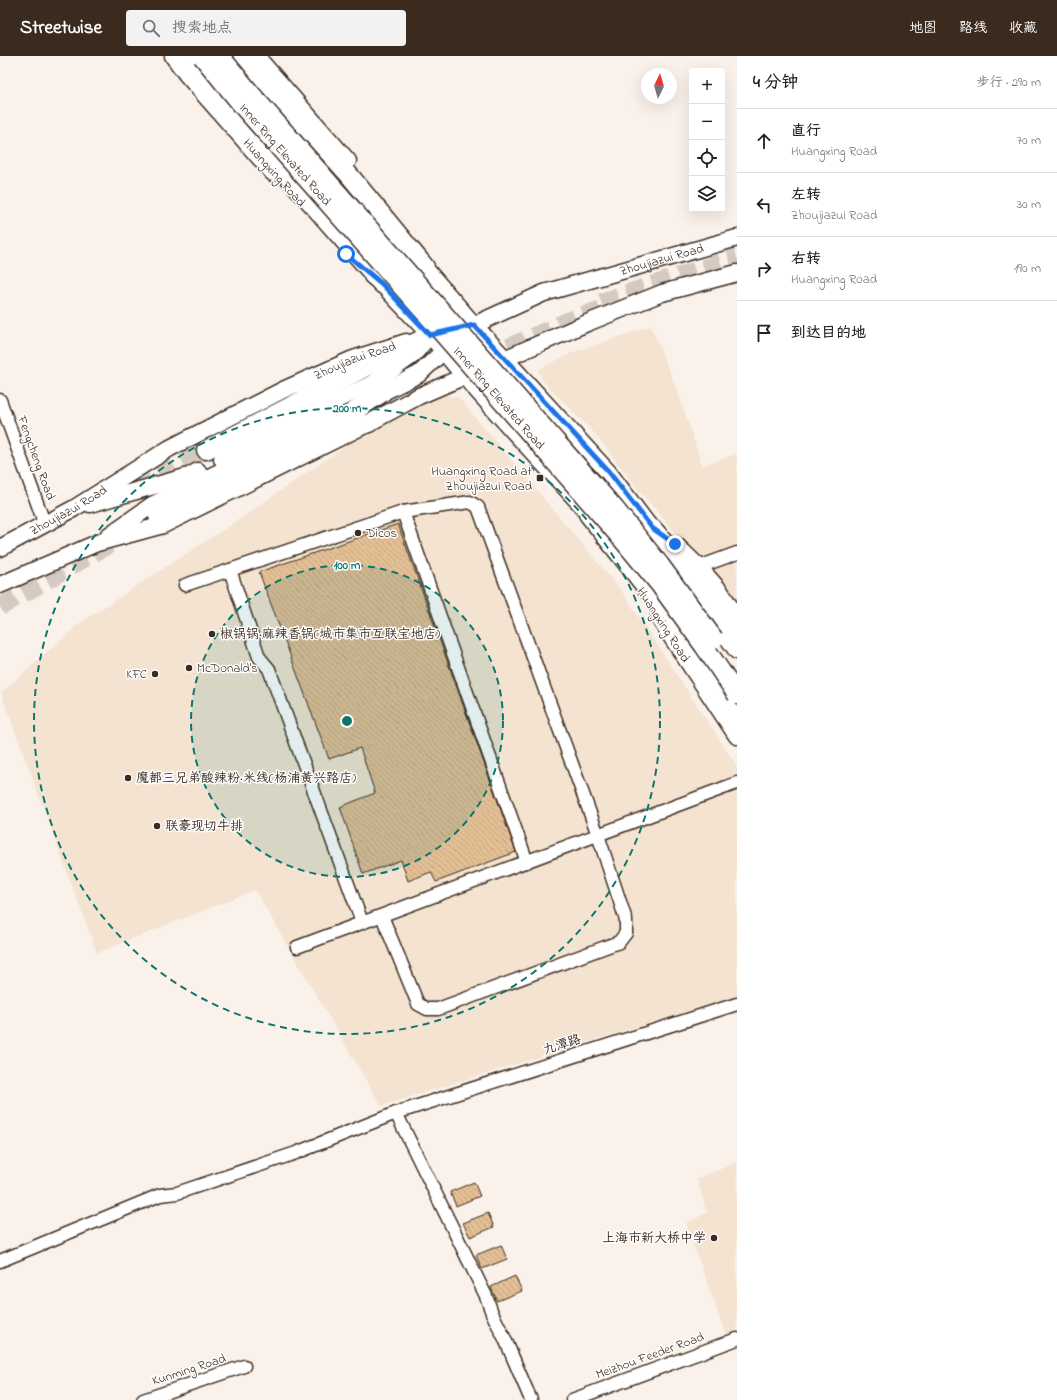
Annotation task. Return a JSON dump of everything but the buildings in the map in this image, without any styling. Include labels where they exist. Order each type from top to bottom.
[{"type":"highway","points":[[183,56],[382,284]]},
{"type":"highway","name":"Inner Ring Elevated Road","points":[[202,56],[246,110],[622,539],[669,597],[737,695]]},
{"type":"highway","name":"Inner Ring Elevated Road","points":[[220,56],[252,95],[615,509],[699,616],[737,673]]},
{"type":"highway","points":[[244,56],[264,81],[350,176],[425,267]]},
{"type":"highway","points":[[206,450],[430,335]]},
{"type":"highway","points":[[158,516],[306,443],[382,393]]},
{"type":"highway","points":[[306,443],[370,423]]},
{"type":"highway","points":[[588,514],[653,596],[697,659],[737,723]]},
{"type":"highway","points":[[652,528],[709,593],[737,634]]},
{"type":"main road","name":"Huangxing Road","points":[[173,56],[187,75],[346,254],[382,284],[430,335],[464,376],[588,514],[618,543],[698,645],[737,705]]},
{"type":"main road","name":"Huangxing Road","points":[[194,56],[245,118],[358,246],[382,284]]},
{"type":"main road","points":[[232,56],[256,85],[425,267],[474,325],[609,472],[652,528],[682,575],[737,651]]},
{"type":"main road","points":[[256,56],[351,164],[395,217],[425,267]]},
{"type":"main road","name":"Zhoujiazui Road","points":[[0,548],[73,509],[170,448],[283,390],[353,359],[389,346],[474,325],[544,293],[737,238]]},
{"type":"main road","points":[[0,585],[97,543],[163,525],[370,423],[419,396],[505,358],[662,293],[737,274]]},
{"type":"main road","points":[[97,543],[152,505],[419,374],[443,351],[474,325]]},
{"type":"main road","points":[[73,509],[189,476],[310,412],[372,384],[413,356],[430,335]]},
{"type":"main road","name":"Huangxing Road","points":[[588,514],[737,736]]},
{"type":"main road","points":[[652,528],[675,544],[699,567],[720,591],[737,618]]},
{"type":"street","name":"Fengcheng Road","points":[[0,400],[45,524]]},
{"type":"street","points":[[185,586],[403,512],[470,502],[478,507],[598,835],[626,920],[626,933],[619,942],[438,1009],[427,1010],[418,1004],[382,916]]},
{"type":"street","points":[[403,512],[527,862]]},
{"type":"street","points":[[699,567],[737,552]]},
{"type":"street","points":[[230,570],[259,657],[270,669],[362,922]]},
{"type":"street","points":[[297,947],[737,783]]},
{"type":"street","name":"九潭路","points":[[0,1261],[160,1195],[177,1192],[296,1153],[396,1114],[737,1004]]},
{"type":"street","points":[[396,1114],[486,1296],[492,1313],[505,1339],[531,1400]]},
{"type":"street","name":"Meizhou Feeder Road","points":[[572,1400],[737,1339]]},
{"type":"street","name":"Kunming Road","points":[[143,1400],[244,1366]]},
{"type":"shaded area","points":[[651,326],[681,401],[702,465],[698,467],[737,454],[737,617],[707,570],[637,488],[594,433],[544,382],[538,372],[539,369],[574,352]]},
{"type":"shaded area","points":[[424,392],[458,397],[621,590],[737,766],[737,996],[381,1106],[255,890],[97,953],[1,693],[81,622],[232,524]]},
{"type":"shaded area","name":"上海市新大桥中学","points":[[737,1162],[737,1332],[726,1336],[686,1223],[707,1213],[697,1179]]},
{"type":"tunnel","points":[[601,302],[737,257]]},
{"type":"tunnel","points":[[484,358],[570,320],[616,304]]},
{"type":"tunnel","points":[[384,377],[437,359]]},
{"type":"tunnel","points":[[357,416],[430,383]]},
{"type":"tunnel","points":[[234,421],[253,413],[286,404]]},
{"type":"tunnel","points":[[108,494],[206,450]]},
{"type":"tunnel","points":[[0,607],[117,540]]},
{"type":"place","name":"Huangxing Road at Zhoujiazui Road","points":[[540,478]]},
{"type":"place","name":"Dicos","points":[[358,533]]},
{"type":"place","name":"椒锅锅·麻辣香锅(城市集市互联宝地店)","points":[[212,634]]},
{"type":"place","name":"McDonald's","points":[[189,668]]},
{"type":"place","name":"KFC","points":[[155,674]]},
{"type":"place","name":"魔都三兄弟酸辣粉·米线(杨浦黄兴路店)","points":[[128,778]]},
{"type":"place","name":"联豪现切牛排","points":[[157,826]]},
{"type":"place","name":"上海市新大桥中学","points":[[714,1238]]},
{"type":"route","points":[[346,254],[382,284],[430,335],[474,325],[609,472],[652,528],[675,544]]}]
